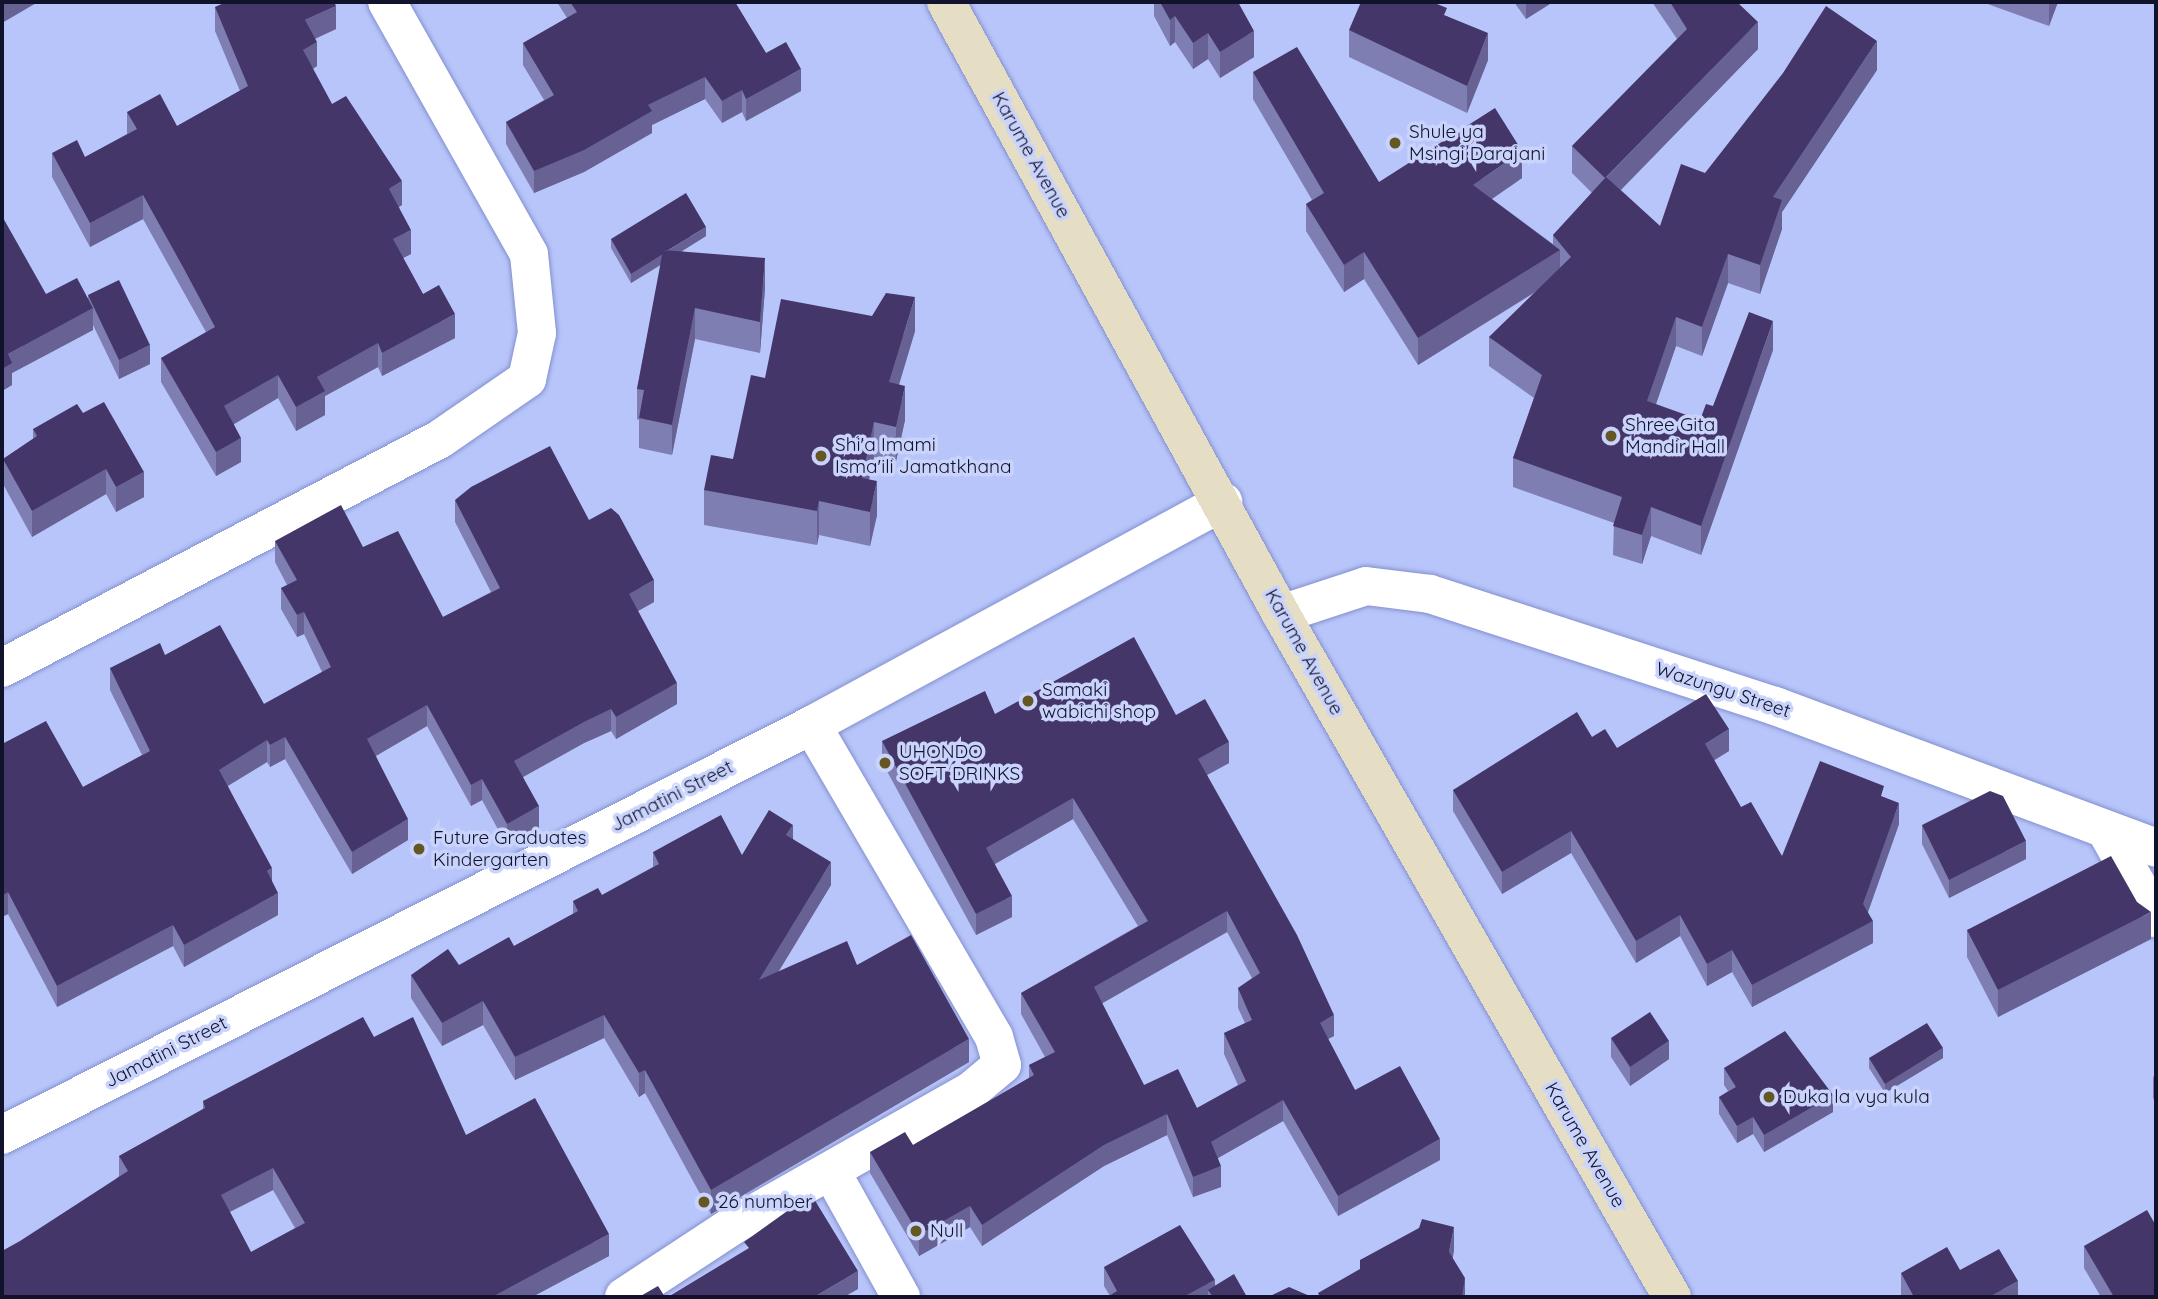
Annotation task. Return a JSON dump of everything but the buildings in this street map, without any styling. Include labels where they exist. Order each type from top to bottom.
[{"type":"main road","name":"Karume Avenue","points":[[946,2],[1223,502],[1281,614],[1672,1297]]},
{"type":"street","points":[[2,668],[440,439],[527,379],[537,333],[529,254],[387,2]]},
{"type":"street","name":"Jamatini Street","points":[[4,1129],[813,725],[1223,502]]},
{"type":"street","name":"Wazungu Street","points":[[1281,614],[1366,586],[1430,594],[1775,706],[2108,834],[2156,848]]},
{"type":"street","points":[[624,1297],[831,1171],[972,1090],[1002,1065],[994,1037],[813,725]]},
{"type":"street","points":[[2108,834],[2156,918]]},
{"type":"street","points":[[831,1171],[901,1297]]},
{"type":"place","name":"Shule ya Msingi Darajani","points":[[1395,143]]},
{"type":"place","name":"Shree Gita Mandir Hall","points":[[1611,436]]},
{"type":"place","name":"Shi'a Imami Isma'ili Jamatkhana","points":[[821,456]]},
{"type":"place","name":"Samaki wabichi shop","points":[[1028,701]]},
{"type":"place","name":"UHONDO SOFT DRINKS","points":[[885,763]]},
{"type":"place","name":"Future Graduates Kindergarten","points":[[419,849]]},
{"type":"place","name":"Duka la vya kula","points":[[1769,1097]]},
{"type":"place","name":"26 number","points":[[704,1202]]},
{"type":"place","name":"Null","points":[[916,1231]]}]
